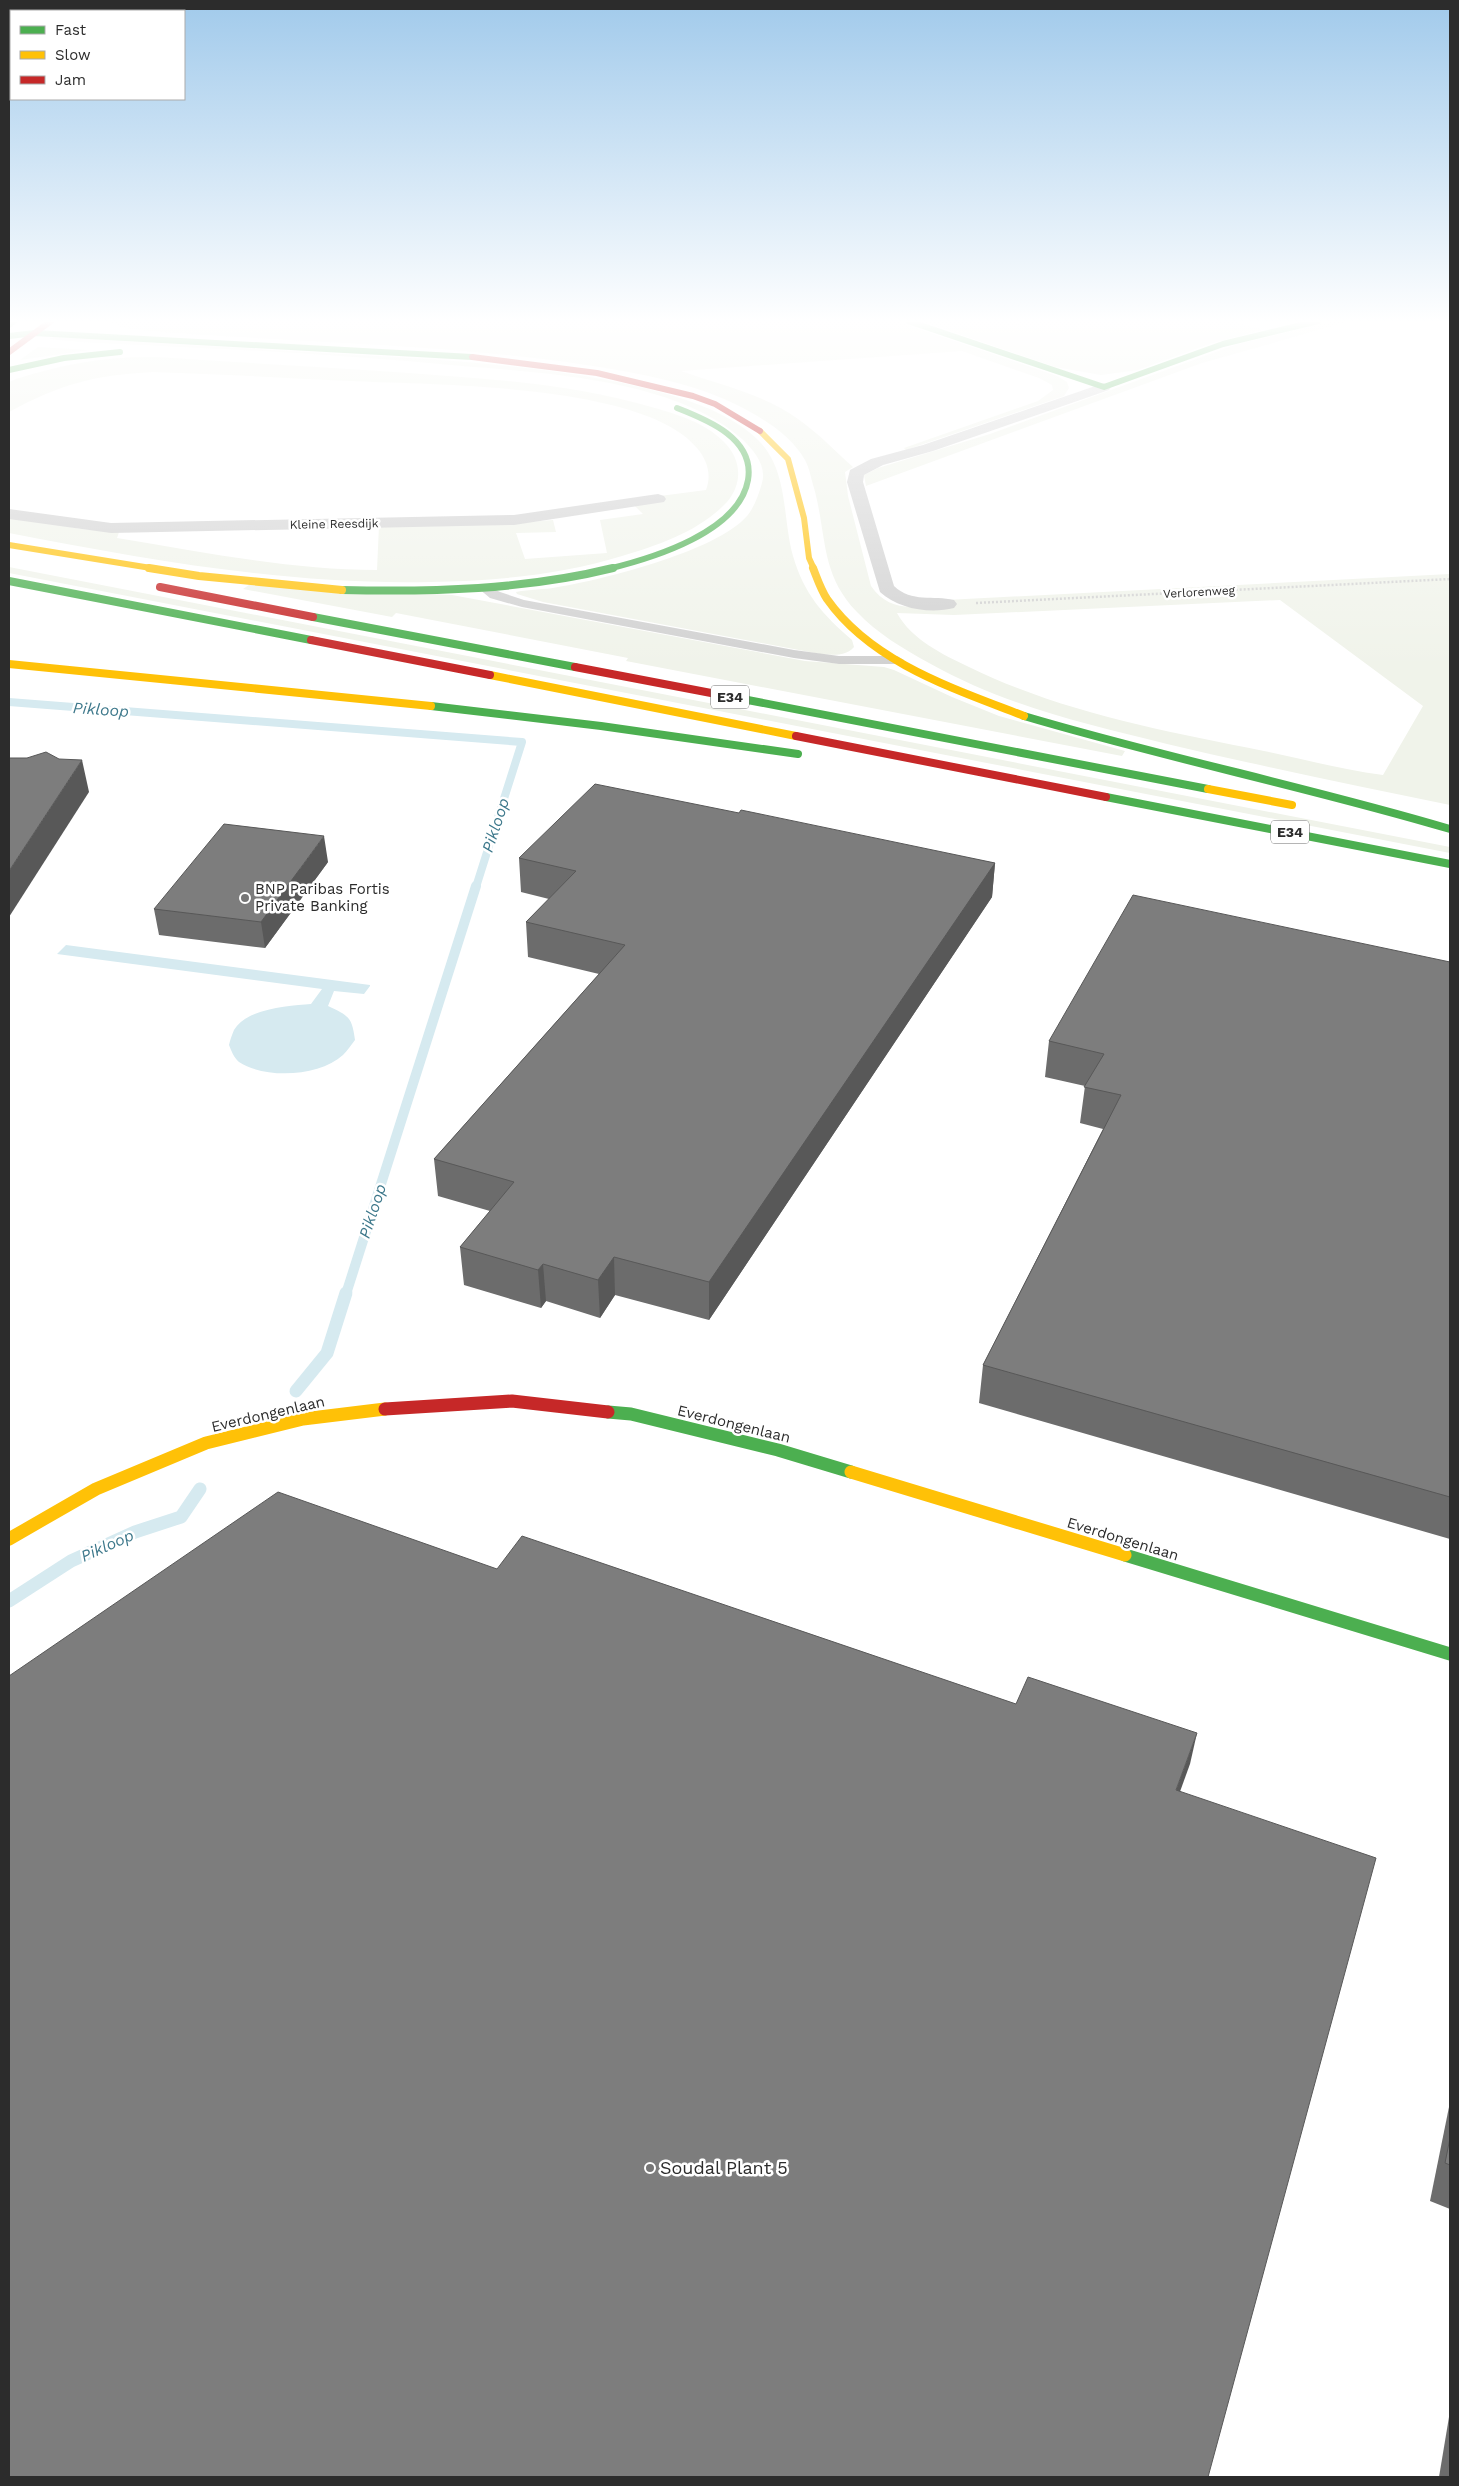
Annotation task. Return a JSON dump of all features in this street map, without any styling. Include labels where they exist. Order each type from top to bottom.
[{"type":"main road","points":[[9,545],[216,577],[318,588],[383,592],[451,591],[554,579],[650,556],[695,538],[739,506],[750,484],[749,462],[742,450],[728,437]]},
{"type":"main road","points":[[765,437],[788,459],[804,518],[809,558],[826,598],[843,618],[866,639],[897,660],[950,687],[1027,717],[1116,744],[1388,810],[1450,829]]},
{"type":"main road","name":"E34","points":[[9,580],[1450,864]]},
{"type":"main road","name":"E34","points":[[146,584],[1303,807]]},
{"type":"main road","points":[[9,664],[463,709],[645,731],[808,755]]},
{"type":"main road","points":[[1031,795],[1077,800],[1130,801]]},
{"type":"main road","points":[[1382,822],[1450,835]]},
{"type":"main road","name":"Everdongenlaan","points":[[9,1539],[96,1489],[206,1444],[303,1419],[398,1407],[512,1401],[631,1414],[778,1450],[1450,1654]]},
{"type":"street","points":[[948,604],[912,603],[900,599],[886,588],[854,476],[858,471],[877,462],[959,437]]},
{"type":"street","name":"Kleine Reesdijk","points":[[9,514],[111,528],[479,521],[544,517],[658,499]]},
{"type":"lane","points":[[484,588],[495,595],[522,603],[794,654],[839,660],[897,660]]},
{"type":"path","name":"Verlorenweg","points":[[948,604],[1450,579]]},
{"type":"shaded area","points":[[683,437],[718,437],[729,448],[737,463],[738,479],[736,487],[727,502],[716,512],[692,529],[650,547],[599,563],[527,576],[430,582],[377,582],[271,575],[166,561],[9,533],[9,516],[81,529],[119,532],[117,538],[279,564],[377,570],[379,526],[504,524],[553,520],[556,532],[516,533],[525,559],[607,553],[600,520],[643,514],[629,500],[706,490],[709,478],[708,468],[697,448]]},
{"type":"shaded area","points":[[739,437],[754,437],[768,452],[780,480],[793,556],[803,582],[823,612],[852,640],[854,647],[850,650],[842,654],[820,654],[543,602],[517,594],[516,592],[526,590],[553,588],[603,578],[662,561],[716,538],[737,526],[754,505],[763,477],[763,471],[758,459]]},
{"type":"shaded area","points":[[786,437],[820,437],[853,467],[845,472],[848,496],[871,586],[878,595],[896,605],[915,607],[946,600],[1450,574],[1450,805],[1167,744],[1045,712],[987,691],[929,663],[882,634],[865,620],[845,598],[836,583],[826,553],[818,505],[808,467],[793,444]],"holes":[[[1280,600],[1423,706],[1383,775],[1188,736],[1076,708],[1004,683],[938,651],[919,639],[903,623],[897,613],[954,615]]]},
{"type":"shaded area","points":[[935,437],[944,437],[906,450],[904,448]]},
{"type":"shaded area","points":[[980,437],[1000,437],[866,486],[864,475],[878,468]]},
{"type":"shaded area","points":[[9,567],[1450,847],[1450,853],[9,573]]},
{"type":"shaded area","points":[[249,585],[452,595],[805,661],[884,667],[999,716],[1125,751],[1122,756],[626,661],[628,658],[396,613],[392,617],[243,589]]},
{"type":"shaded area","points":[[66,945],[370,986],[364,994],[334,991],[328,1006],[341,1012],[351,1022],[355,1040],[343,1055],[320,1068],[292,1073],[277,1073],[263,1071],[239,1062],[229,1045],[234,1030],[248,1017],[269,1009],[311,1004],[322,989],[57,954]]},
{"type":"building","points":[[46,752],[59,759],[82,760],[9,871],[9,758],[27,758]]},
{"type":"building","points":[[595,784],[739,813],[741,810],[995,863],[709,1282],[614,1257],[598,1280],[543,1264],[538,1270],[460,1247],[514,1182],[434,1159],[625,945],[526,922],[576,871],[519,858]]},
{"type":"building","points":[[224,824],[324,836],[261,922],[154,909]]},
{"type":"building","points":[[1133,895],[1450,962],[1450,1497],[983,1365],[1121,1095],[1084,1087],[1104,1054],[1049,1041]]},
{"type":"building","name":"Soudal Plant 5","points":[[278,1492],[497,1569],[522,1536],[1016,1704],[1028,1677],[1197,1733],[1176,1790],[1376,1858],[1208,2477],[9,2477],[9,1676]]},
{"type":"building","points":[[1450,2138],[1450,2165],[1445,2163]]},
{"type":"waterway","name":"Pikloop","points":[[9,702],[522,742],[476,887]]},
{"type":"waterway","name":"Pikloop","points":[[346,1294],[476,886]]},
{"type":"waterway","name":"Pikloop","points":[[296,1391],[327,1353],[346,1293]]},
{"type":"waterway","name":"Pikloop","points":[[9,1601],[71,1561],[135,1532],[181,1517],[200,1489]]},
{"type":"traffic: fast","points":[[342,590],[433,591],[532,583],[582,575],[629,564],[672,548],[711,528],[731,513],[743,499],[749,475],[749,462],[744,451],[731,437]]},
{"type":"traffic: fast","points":[[9,581],[311,640]]},
{"type":"traffic: fast","points":[[313,617],[575,667]]},
{"type":"traffic: fast","points":[[732,697],[1208,789]]},
{"type":"traffic: fast","points":[[431,706],[601,726],[798,754]]},
{"type":"traffic: fast","points":[[1024,716],[1117,744],[1369,805],[1450,829]]},
{"type":"traffic: fast","points":[[1106,797],[1450,864]]},
{"type":"traffic: fast","points":[[608,1412],[631,1414],[778,1450],[851,1472]]},
{"type":"traffic: fast","points":[[1125,1555],[1450,1654]]},
{"type":"traffic: slow","points":[[766,437],[788,459],[804,518],[809,558],[826,598],[843,618],[866,639],[897,660],[950,687],[1024,716]]},
{"type":"traffic: slow","points":[[9,545],[199,576],[342,590]]},
{"type":"traffic: slow","points":[[9,664],[431,706]]},
{"type":"traffic: slow","points":[[490,675],[796,736]]},
{"type":"traffic: slow","points":[[1208,789],[1292,805]]},
{"type":"traffic: slow","points":[[9,1539],[96,1489],[206,1443],[303,1419],[385,1409]]},
{"type":"traffic: slow","points":[[851,1472],[1125,1555]]},
{"type":"traffic: jam","points":[[160,587],[313,617]]},
{"type":"traffic: jam","points":[[311,640],[490,675]]},
{"type":"traffic: jam","points":[[575,667],[732,697]]},
{"type":"traffic: jam","points":[[796,736],[1106,797]]},
{"type":"traffic: jam","points":[[385,1409],[512,1401],[608,1412]]},
{"type":"place","name":"BNP Paribas Fortis Private Banking","points":[[245,898]]},
{"type":"place","name":"Soudal Plant 5","points":[[650,2168]]}]
